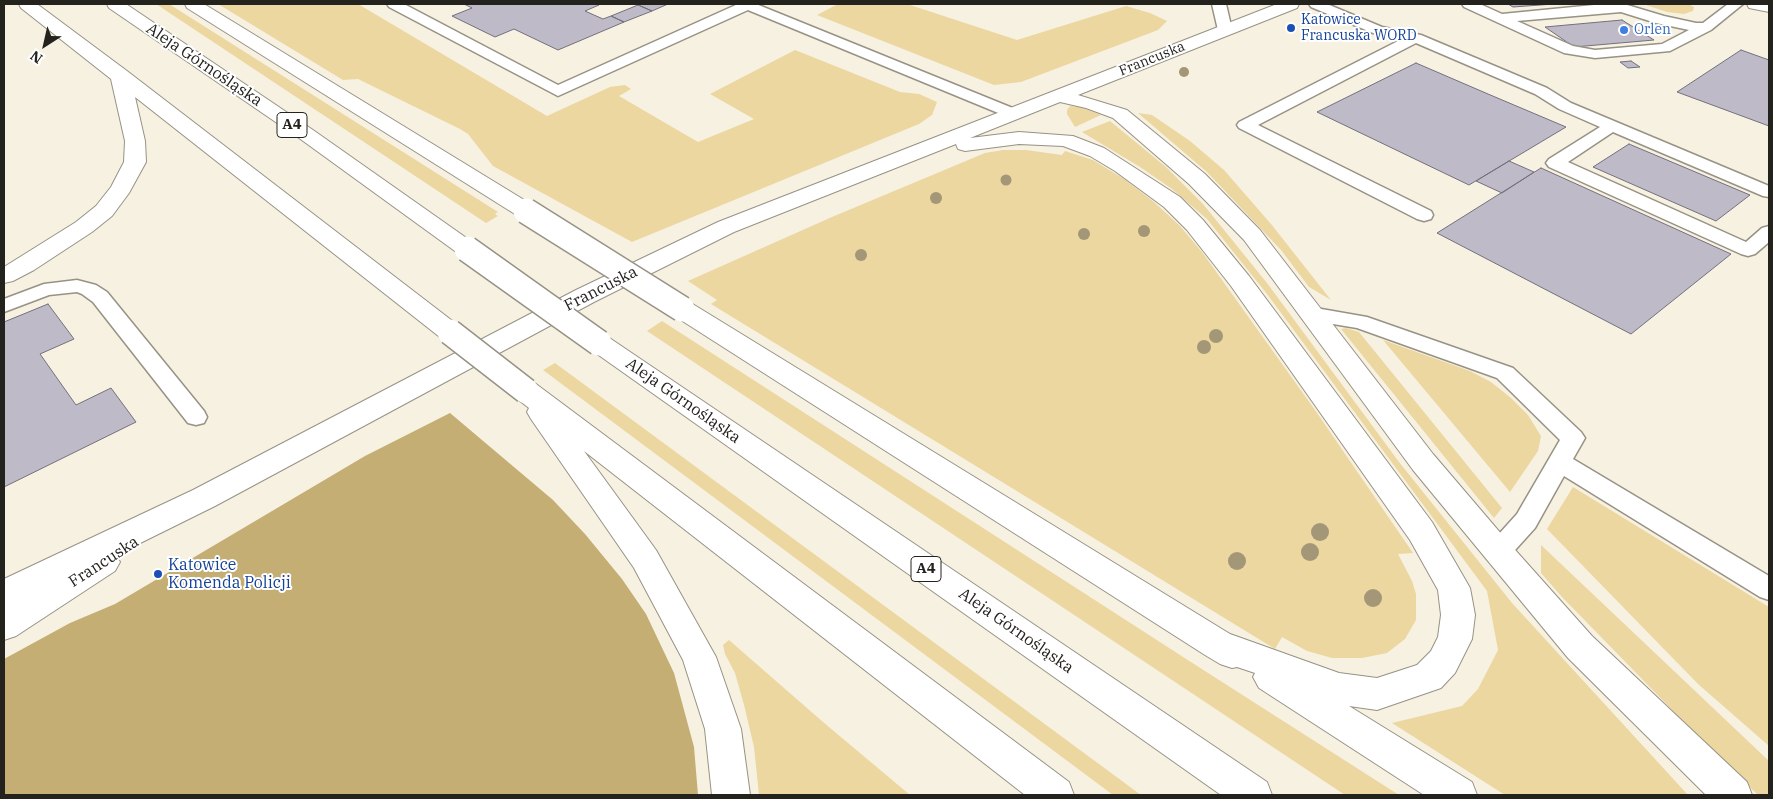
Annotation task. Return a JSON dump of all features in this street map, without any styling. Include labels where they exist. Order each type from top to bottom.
[{"type":"main road","points":[[27,4],[526,391],[1055,795]]},
{"type":"main road","name":"Aleja Górnośląska","points":[[115,4],[306,134],[599,343],[1253,795]]},
{"type":"main road","points":[[194,4],[1458,795]]},
{"type":"main road","name":"Francuska","points":[[4,594],[204,498],[585,296],[726,227],[1014,114],[1059,118],[1110,76],[1286,4]]},
{"type":"main road","points":[[1755,4],[1769,7]]},
{"type":"main road","points":[[4,276],[26,265],[84,227],[104,211],[122,188],[135,162],[135,141],[120,75]]},
{"type":"main road","points":[[1110,76],[1120,114]]},
{"type":"main road","points":[[907,156],[992,140],[1019,138],[1092,104],[1120,114],[1197,179],[1252,235],[1423,462],[1498,552],[1580,647],[1733,795]]},
{"type":"main road","points":[[1014,114],[1059,118],[1097,152],[1122,166],[1172,202],[1195,225],[1240,281],[1421,531],[1454,588],[1458,615],[1455,639],[1443,662],[1429,676],[1377,694],[1339,689],[1218,644]]},
{"type":"main road","points":[[526,391],[645,559],[695,648],[723,729],[731,795]]},
{"type":"main road","name":"Francuska","points":[[4,626],[204,498]]},
{"type":"lane","points":[[394,4],[558,90],[747,4],[1014,114]]},
{"type":"lane","points":[[1218,4],[1225,30]]},
{"type":"lane","points":[[1316,4],[1378,30],[1416,38],[1541,91],[1565,106],[1769,192]]},
{"type":"lane","points":[[1469,4],[1569,50],[1665,48],[1706,27],[1736,4]]},
{"type":"lane","points":[[1514,4],[1546,13]]},
{"type":"lane","points":[[1500,18],[1616,6],[1677,24],[1706,27]]},
{"type":"lane","points":[[1416,38],[1245,125],[1424,214]]},
{"type":"lane","points":[[1612,126],[1555,163],[1748,250],[1769,232]]},
{"type":"lane","points":[[4,306],[44,290],[77,286],[89,289],[100,298],[196,416]]},
{"type":"lane","points":[[1310,314],[1360,322],[1505,373],[1573,438],[1526,521],[1498,552]]},
{"type":"lane","points":[[1559,462],[1769,589]]},
{"type":"shaded area","points":[[156,4],[169,4],[498,212],[495,214],[498,216],[486,223]]},
{"type":"shaded area","points":[[218,4],[358,4],[547,116],[610,87],[625,85],[631,89],[619,96],[698,142],[754,119],[710,94],[795,50],[900,92],[919,94],[937,102],[932,115],[919,124],[632,242],[493,166],[468,134],[460,129],[358,79],[343,80]]},
{"type":"shaded area","points":[[838,4],[907,4],[1017,40],[1126,6],[1150,13],[1167,21],[1158,30],[1021,82],[994,85],[817,15]]},
{"type":"shaded area","points":[[1643,4],[1688,4],[1694,7],[1693,11],[1684,14],[1667,12]]},
{"type":"shaded area","points":[[1070,106],[1081,107],[1101,115],[1075,127],[1067,114]]},
{"type":"shaded area","points":[[1138,113],[1152,115],[1190,141],[1224,170],[1271,224],[1331,300],[1309,287],[1281,250],[1207,172]]},
{"type":"shaded area","points":[[1110,121],[1166,167],[1203,204],[1267,283],[1399,462],[1512,603],[1688,795],[1505,795],[1392,723],[1462,706],[1478,689],[1498,650],[1487,591],[1267,294],[1207,219],[1172,189],[1082,132]]},
{"type":"shaded area","points":[[1003,150],[1026,150],[1062,155],[1065,151],[1093,160],[1124,179],[1154,202],[1180,226],[1202,252],[1315,410],[1413,553],[1398,554],[1412,581],[1416,594],[1416,620],[1405,639],[1387,653],[1362,658],[1332,658],[1307,651],[1282,637],[1275,649],[711,304],[717,300],[688,281],[832,217],[985,153]]},
{"type":"shaded area","points":[[662,321],[1399,795],[1345,795],[647,331]]},
{"type":"shaded area","points":[[1346,328],[1359,332],[1502,508],[1494,518],[1341,329]]},
{"type":"shaded area","points":[[1383,340],[1470,371],[1491,382],[1528,415],[1541,436],[1538,451],[1510,492]]},
{"type":"shaded area","points":[[555,363],[1141,795],[1113,795],[543,370]]},
{"type":"shaded area","points":[[450,413],[553,500],[585,534],[622,579],[646,614],[674,673],[694,747],[698,795],[4,795],[4,659],[70,623],[115,604],[365,456]]},
{"type":"shaded area","points":[[1573,487],[1769,607],[1769,746],[1698,684],[1547,529]]},
{"type":"shaded area","points":[[1541,545],[1769,761],[1769,795],[1758,795],[1722,761],[1562,597],[1541,573]]},
{"type":"shaded area","points":[[729,640],[910,795],[759,795],[754,747],[744,705],[735,673],[725,654],[723,645]]},
{"type":"building","points":[[464,4],[596,4],[599,5],[585,11],[603,19],[611,16],[624,22],[558,50],[514,29],[495,37],[452,16],[472,8]]},
{"type":"building","points":[[636,4],[668,4],[652,11]]},
{"type":"building","points":[[1508,4],[1554,4],[1513,7]]},
{"type":"building","points":[[638,5],[652,11],[624,22],[611,16]]},
{"type":"building","points":[[1622,20],[1654,40],[1574,47],[1545,27]]},
{"type":"building","points":[[1741,50],[1769,60],[1769,126],[1677,92]]},
{"type":"building","points":[[1631,61],[1640,67],[1628,68],[1620,62]]},
{"type":"building","points":[[1416,63],[1566,127],[1469,185],[1317,112]]},
{"type":"building","points":[[1629,144],[1750,195],[1716,221],[1593,167]]},
{"type":"building","points":[[1509,161],[1534,172],[1502,193],[1476,181]]},
{"type":"building","points":[[1541,168],[1731,254],[1631,334],[1437,233]]},
{"type":"building","points":[[48,304],[74,339],[40,354],[76,405],[111,388],[136,422],[4,487],[4,322]]},
{"type":"place","name":"Katowice Francuska WORD","points":[[1291,28]]},
{"type":"place","name":"Orlen","points":[[1624,30]]},
{"type":"place","name":"Katowice Komenda Policji","points":[[158,574]]}]
